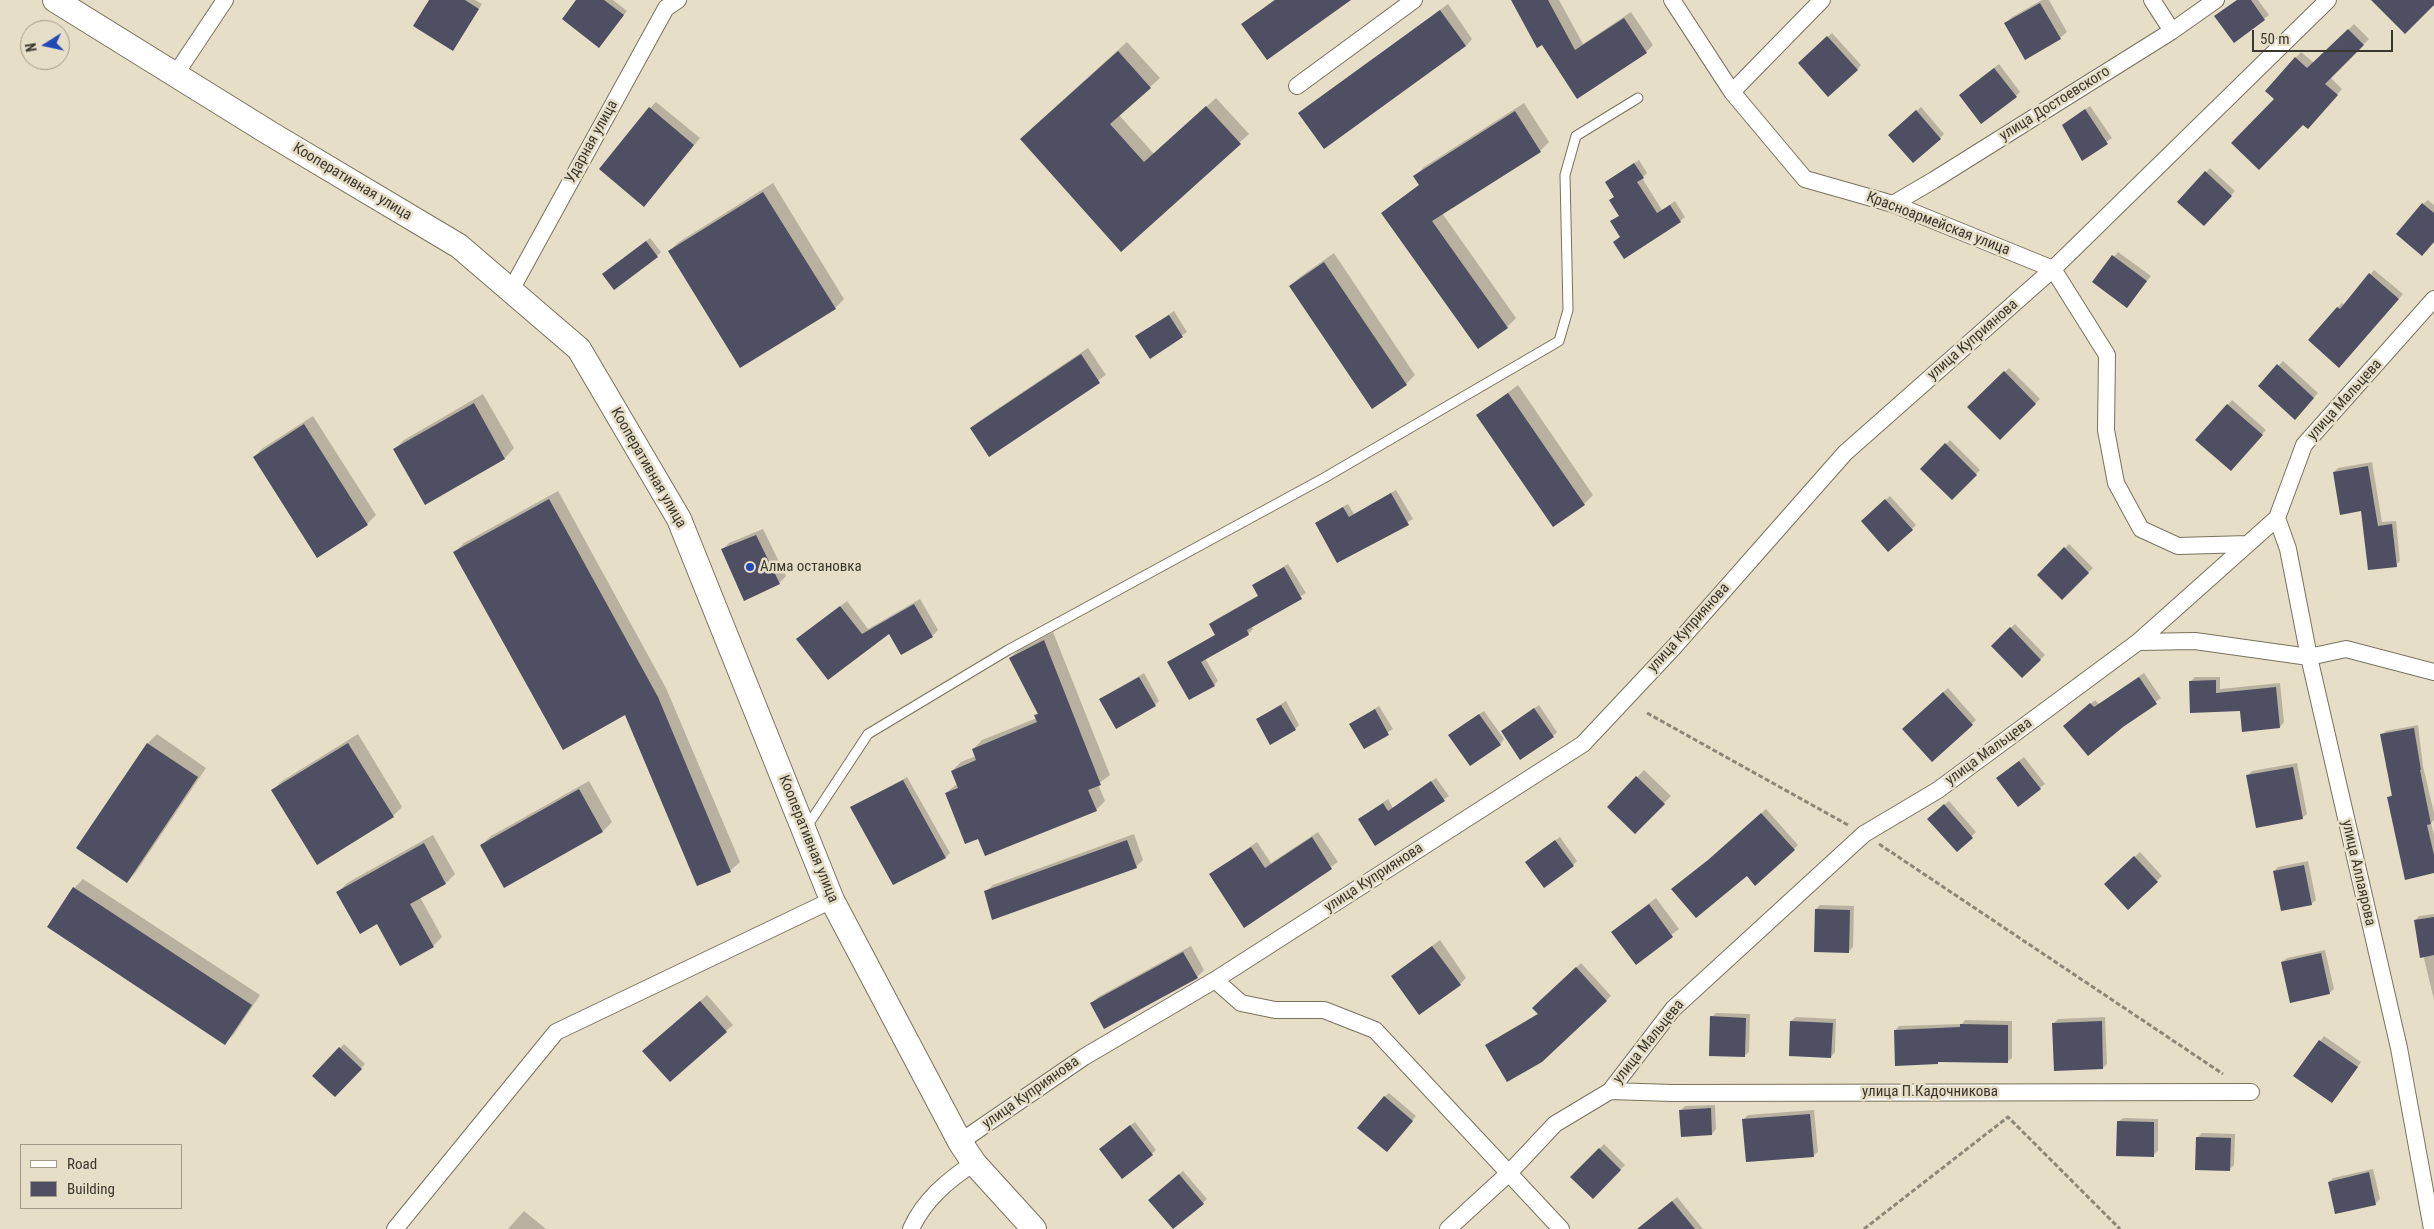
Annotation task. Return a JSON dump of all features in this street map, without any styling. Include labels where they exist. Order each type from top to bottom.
[{"type":"main road","name":"Кооперативная улица","points":[[55,0],[175,75],[459,246],[579,349],[679,519],[832,900],[960,1142],[974,1163],[1034,1229]]},
{"type":"street","points":[[175,75],[225,0]]},
{"type":"street","name":"Ударная улица","points":[[511,290],[666,8],[678,0]]},
{"type":"street","points":[[1296,86],[1414,0]]},
{"type":"street","name":"Красноармейская улица","points":[[1672,0],[1732,92],[1805,180],[1893,204],[2053,269]]},
{"type":"street","points":[[1732,92],[1822,0]]},
{"type":"street","points":[[2152,0],[2172,30]]},
{"type":"street","name":"улица Достоевского","points":[[1893,204],[2172,30],[2216,0]]},
{"type":"street","name":"улица Куприянова","points":[[960,1142],[1084,1057],[1215,980],[1583,744],[1674,647],[1845,453],[2053,269],[2328,0]]},
{"type":"street","points":[[2053,269],[2107,355],[2106,430],[2116,483],[2141,529],[2178,546],[2248,544]]},
{"type":"street","name":"улица Мальцева","points":[[1448,1229],[1509,1173],[1555,1124],[1610,1091],[1673,1009],[1864,834],[1938,790],[2138,642],[2277,518],[2304,445],[2434,299]]},
{"type":"street","name":"улица Аллаярова","points":[[2277,518],[2288,549],[2309,658],[2399,1048],[2432,1229]]},
{"type":"street","points":[[2138,642],[2195,641],[2309,658],[2346,649],[2434,672]]},
{"type":"street","points":[[395,1229],[556,1032],[832,900]]},
{"type":"street","points":[[1215,980],[1241,1003],[1275,1010],[1324,1010],[1375,1030],[1561,1229]]},
{"type":"street","name":"улица П.Кадочникова","points":[[1610,1091],[1672,1093],[2251,1092]]},
{"type":"street","points":[[911,1229],[932,1196],[948,1180],[974,1163]]},
{"type":"lane","points":[[804,830],[868,734],[1008,650],[1324,478],[1559,341],[1568,310],[1565,175],[1576,136],[1638,98]]},
{"type":"path","points":[[1647,713],[1864,834],[2251,1092]]},
{"type":"path","points":[[1864,1229],[2008,1117],[2120,1229]]},
{"type":"building","points":[[429,0],[465,0],[479,9],[453,51],[413,26]]},
{"type":"building","points":[[576,0],[604,0],[624,15],[599,48],[562,19]]},
{"type":"building","points":[[1275,0],[1351,0],[1267,60],[1241,24]]},
{"type":"building","points":[[1511,0],[1548,0],[1575,50],[1624,18],[1647,53],[1577,99],[1542,45],[1537,48]]},
{"type":"building","points":[[2237,0],[2251,0],[2265,20],[2234,43],[2214,16]]},
{"type":"building","points":[[2371,0],[2434,0],[2434,5],[2405,34]]},
{"type":"building","points":[[2040,3],[2061,39],[2025,60],[2004,23]]},
{"type":"building","points":[[1440,10],[1466,46],[1324,149],[1298,113]]},
{"type":"building","points":[[2348,29],[2364,45],[2325,84],[2338,95],[2308,129],[2303,125],[2259,170],[2231,143],[2274,99],[2265,91],[2295,57],[2307,68]]},
{"type":"building","points":[[1827,36],[1858,70],[1828,97],[1798,63]]},
{"type":"building","points":[[1118,51],[1151,88],[1110,124],[1144,162],[1206,106],[1241,144],[1121,252],[1020,139]]},
{"type":"building","points":[[1994,68],[2017,97],[1981,124],[1959,95]]},
{"type":"building","points":[[649,107],[694,145],[644,207],[599,169]]},
{"type":"building","points":[[2085,109],[2108,144],[2082,161],[2062,125]]},
{"type":"building","points":[[1916,110],[1941,139],[1913,163],[1888,135]]},
{"type":"building","points":[[1515,111],[1541,152],[1432,221],[1508,328],[1478,349],[1381,213],[1419,185],[1413,176]]},
{"type":"building","points":[[1634,163],[1644,178],[1637,182],[1657,213],[1670,205],[1681,222],[1624,259],[1613,242],[1620,237],[1610,221],[1619,216],[1609,200],[1614,197],[1605,182]]},
{"type":"building","points":[[2205,171],[2232,196],[2204,226],[2177,202]]},
{"type":"building","points":[[763,192],[836,309],[740,368],[668,251]]},
{"type":"building","points":[[2422,203],[2434,213],[2434,242],[2422,256],[2396,234]]},
{"type":"building","points":[[646,241],[658,257],[614,290],[602,274]]},
{"type":"building","points":[[2112,255],[2147,281],[2127,308],[2092,282]]},
{"type":"building","points":[[1324,262],[1407,385],[1372,409],[1289,286]]},
{"type":"building","points":[[2369,273],[2399,299],[2339,368],[2308,340],[2337,307],[2340,309]]},
{"type":"building","points":[[1169,315],[1183,337],[1150,359],[1135,336]]},
{"type":"building","points":[[1081,354],[1100,383],[989,457],[970,428]]},
{"type":"building","points":[[2277,364],[2314,398],[2295,420],[2258,386]]},
{"type":"building","points":[[2004,371],[2036,404],[2000,440],[1967,407]]},
{"type":"building","points":[[1508,393],[1585,505],[1553,527],[1476,415]]},
{"type":"building","points":[[474,403],[505,459],[425,505],[393,449]]},
{"type":"building","points":[[2227,404],[2263,435],[2231,471],[2195,440]]},
{"type":"building","points":[[304,424],[368,525],[317,558],[253,457]]},
{"type":"building","points":[[1945,443],[1977,475],[1952,500],[1920,469]]},
{"type":"building","points":[[2368,466],[2378,526],[2392,524],[2397,567],[2368,570],[2361,511],[2340,515],[2333,472]]},
{"type":"building","points":[[1391,493],[1409,525],[1337,563],[1315,523],[1343,507],[1349,517]]},
{"type":"building","points":[[549,499],[658,697],[731,872],[697,886],[625,715],[563,750],[453,552]]},
{"type":"building","points":[[1885,499],[1913,530],[1888,552],[1861,521]]},
{"type":"building","name":"Алма остановка","points":[[756,535],[780,584],[744,601],[721,549]]},
{"type":"building","points":[[2064,547],[2089,573],[2062,600],[2037,575]]},
{"type":"building","points":[[1284,567],[1302,599],[1247,630],[1249,635],[1201,662],[1215,686],[1189,700],[1167,662],[1215,635],[1209,624],[1258,596],[1252,585]]},
{"type":"building","points":[[914,604],[933,637],[901,655],[889,634],[828,680],[796,639],[840,606],[862,634]]},
{"type":"building","points":[[2010,627],[2041,660],[2022,678],[1991,646]]},
{"type":"building","points":[[1044,640],[1101,785],[1088,790],[1097,811],[985,856],[978,839],[965,844],[945,793],[958,788],[951,771],[976,760],[972,749],[1037,722],[1034,715],[1038,714],[1009,658]]},
{"type":"building","points":[[1139,677],[1156,706],[1116,729],[1099,699]]},
{"type":"building","points":[[2139,677],[2157,704],[2123,727],[2088,756],[2063,726],[2090,703],[2094,707]]},
{"type":"building","points":[[2216,680],[2216,693],[2276,687],[2280,728],[2242,732],[2240,711],[2190,713],[2189,681]]},
{"type":"building","points":[[1943,692],[1973,725],[1932,762],[1902,729]]},
{"type":"building","points":[[1281,705],[1296,730],[1270,745],[1256,719]]},
{"type":"building","points":[[1534,708],[1554,737],[1520,760],[1501,731]]},
{"type":"building","points":[[1375,709],[1389,735],[1364,749],[1349,724]]},
{"type":"building","points":[[1479,714],[1501,745],[1470,766],[1448,735]]},
{"type":"building","points":[[2414,728],[2431,824],[2427,825],[2434,855],[2434,873],[2405,880],[2387,797],[2392,796],[2380,734]]},
{"type":"building","points":[[147,743],[198,777],[127,883],[76,848]]},
{"type":"building","points":[[348,743],[394,817],[317,865],[271,790]]},
{"type":"building","points":[[2019,761],[2041,789],[2018,807],[1996,778]]},
{"type":"building","points":[[2293,767],[2303,819],[2256,828],[2246,775]]},
{"type":"building","points":[[1636,776],[1665,804],[1635,834],[1607,807]]},
{"type":"building","points":[[903,780],[946,858],[893,885],[850,807]]},
{"type":"building","points":[[1431,781],[1445,801],[1375,846],[1358,819],[1383,803],[1388,811]]},
{"type":"building","points":[[579,789],[603,832],[504,888],[480,845]]},
{"type":"building","points":[[1944,804],[1973,838],[1957,852],[1927,819]]},
{"type":"building","points":[[1761,813],[1795,850],[1755,886],[1747,876],[1696,918],[1671,889],[1708,860]]},
{"type":"building","points":[[1312,837],[1332,869],[1244,928],[1209,874],[1251,847],[1265,868]]},
{"type":"building","points":[[1127,840],[1137,868],[992,920],[984,891]]},
{"type":"building","points":[[1555,840],[1574,866],[1544,888],[1525,862]]},
{"type":"building","points":[[424,843],[446,884],[410,904],[434,947],[400,966],[377,924],[360,934],[336,892]]},
{"type":"building","points":[[2134,856],[2158,882],[2128,910],[2104,884]]},
{"type":"building","points":[[2304,865],[2312,905],[2281,911],[2273,871]]},
{"type":"building","points":[[73,887],[252,1005],[225,1045],[47,927]]},
{"type":"building","points":[[1649,904],[1673,937],[1636,965],[1611,932]]},
{"type":"building","points":[[1815,909],[1850,910],[1849,953],[1814,952]]},
{"type":"building","points":[[2434,917],[2434,955],[2420,958],[2414,920]]},
{"type":"building","points":[[1432,946],[1461,985],[1419,1015],[1391,976]]},
{"type":"building","points":[[1183,952],[1198,978],[1104,1029],[1090,1003]]},
{"type":"building","points":[[2321,953],[2330,994],[2290,1003],[2281,962]]},
{"type":"building","points":[[1576,967],[1607,1001],[1542,1062],[1507,1082],[1485,1045],[1538,1014],[1532,1008]]},
{"type":"building","points":[[700,1001],[727,1032],[670,1082],[642,1051]]},
{"type":"building","points":[[1710,1016],[1746,1018],[1745,1057],[1709,1056]]},
{"type":"building","points":[[1790,1021],[1833,1023],[1831,1058],[1789,1056]]},
{"type":"building","points":[[2102,1021],[2103,1069],[2054,1071],[2052,1023]]},
{"type":"building","points":[[1960,1024],[2008,1025],[2008,1063],[1938,1062],[1938,1064],[1895,1066],[1894,1030],[1960,1027]]},
{"type":"building","points":[[2319,1040],[2358,1067],[2332,1103],[2293,1076]]},
{"type":"building","points":[[339,1047],[362,1069],[335,1097],[312,1076]]},
{"type":"building","points":[[1384,1096],[1413,1121],[1387,1152],[1357,1128]]},
{"type":"building","points":[[1711,1108],[1712,1135],[1681,1137],[1679,1110]]},
{"type":"building","points":[[1810,1114],[1814,1157],[1746,1162],[1742,1119]]},
{"type":"building","points":[[2117,1121],[2154,1122],[2154,1157],[2116,1156]]},
{"type":"building","points":[[1130,1125],[1153,1155],[1122,1179],[1099,1149]]},
{"type":"building","points":[[2196,1137],[2231,1138],[2230,1171],[2195,1170]]},
{"type":"building","points":[[1599,1148],[1621,1170],[1593,1199],[1570,1177]]},
{"type":"building","points":[[2369,1172],[2376,1205],[2335,1214],[2328,1182]]},
{"type":"building","points":[[1179,1174],[1204,1204],[1173,1229],[1148,1200]]},
{"type":"building","points":[[1672,1201],[1695,1229],[1637,1229]]},
{"type":"place","name":"Алма остановка","points":[[750,567]]}]
